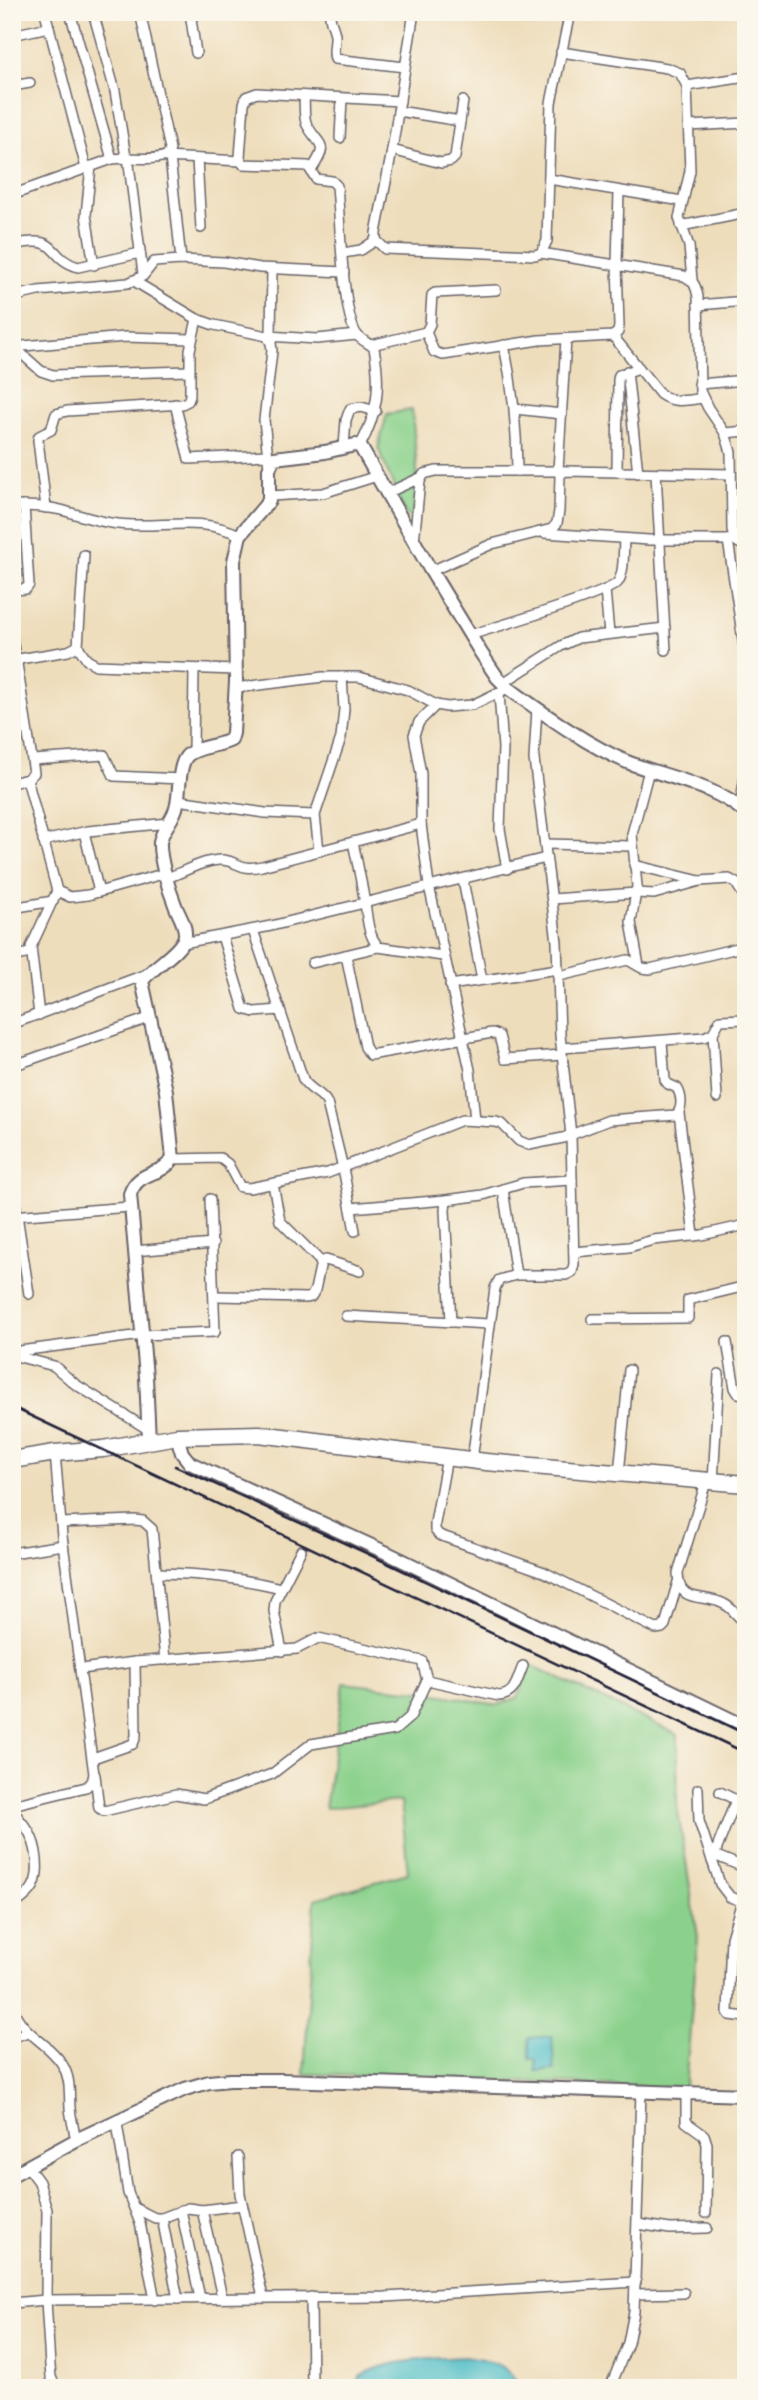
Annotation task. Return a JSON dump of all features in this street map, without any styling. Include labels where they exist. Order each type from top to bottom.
[{"type":"highway","points":[[12,1461],[103,1449],[149,1435],[259,1434],[472,1460],[746,1485]]},
{"type":"street","points":[[45,12],[88,167],[86,226],[94,265]]},
{"type":"street","points":[[70,12],[112,159]]},
{"type":"street","points":[[93,12],[115,91],[143,276]]},
{"type":"street","points":[[140,12],[170,149],[167,157],[181,260]]},
{"type":"street","points":[[196,53],[191,19],[195,14],[207,12]]},
{"type":"street","points":[[330,12],[329,20],[335,36],[335,59],[405,67]]},
{"type":"street","points":[[414,12],[376,233],[376,240],[385,249],[541,253],[617,264],[691,279]]},
{"type":"street","points":[[541,253],[547,241],[551,103],[570,12]]},
{"type":"street","points":[[12,35],[49,27]]},
{"type":"street","points":[[561,52],[667,68],[680,73],[687,86],[690,171],[680,210],[681,226],[691,257],[691,279],[696,287],[699,384],[704,398],[725,433],[731,452],[731,540],[746,660]]},
{"type":"street","points":[[687,86],[746,77]]},
{"type":"street","points":[[12,86],[30,83]]},
{"type":"street","points":[[241,161],[246,97],[257,93],[399,106],[460,121]]},
{"type":"street","points":[[304,97],[306,120],[320,140],[321,148],[320,156],[312,169]]},
{"type":"street","points":[[340,138],[342,99]]},
{"type":"street","points":[[392,150],[441,163],[452,161],[463,101]]},
{"type":"street","points":[[689,126],[746,124]]},
{"type":"street","points":[[12,195],[112,159],[127,157],[303,165],[312,169],[316,179],[332,181],[337,186],[351,319],[357,335],[374,348],[377,373],[376,411],[360,446]]},
{"type":"street","points":[[197,159],[201,228]]},
{"type":"street","points":[[549,179],[682,201]]},
{"type":"street","points":[[496,290],[432,295],[430,324],[426,332],[437,355],[504,345],[613,336],[618,332],[619,191]]},
{"type":"street","points":[[681,226],[746,213]]},
{"type":"street","points":[[12,245],[37,240],[43,242],[78,268],[140,253]]},
{"type":"street","points":[[343,253],[361,250],[376,240]]},
{"type":"street","points":[[12,297],[38,291],[119,285],[143,276],[154,262],[224,262],[272,269],[344,272]]},
{"type":"street","points":[[183,943],[184,928],[167,875],[160,842],[164,829],[176,811],[187,757],[193,752],[231,740],[236,670],[234,561],[240,535],[263,510],[270,496],[270,469],[264,420],[272,351],[269,336],[272,269]]},
{"type":"street","points":[[134,281],[197,319],[214,326],[269,336],[317,339],[357,335]]},
{"type":"street","points":[[698,305],[746,301]]},
{"type":"street","points":[[46,508],[38,440],[39,436],[51,430],[56,414],[188,401],[191,339],[197,319]]},
{"type":"street","points":[[371,345],[426,332]]},
{"type":"street","points":[[613,336],[666,399],[681,401],[704,398]]},
{"type":"street","points":[[13,347],[125,337],[191,339]]},
{"type":"street","points":[[430,571],[492,544],[542,533],[552,529],[557,523],[566,339]]},
{"type":"street","points":[[504,345],[515,409],[517,471]]},
{"type":"street","points":[[13,347],[41,371],[53,375],[189,371]]},
{"type":"street","points":[[617,472],[619,374],[639,368]]},
{"type":"street","points":[[627,371],[638,473]]},
{"type":"street","points":[[699,384],[746,380]]},
{"type":"street","points":[[175,404],[189,459],[267,455]]},
{"type":"street","points":[[344,447],[346,420],[350,410],[361,407],[376,411]]},
{"type":"street","points":[[515,409],[562,414]]},
{"type":"street","points":[[725,433],[746,431]]},
{"type":"street","points":[[270,469],[274,458],[281,456],[360,446]]},
{"type":"street","points":[[360,446],[430,571],[503,688],[599,748],[649,770],[723,796],[743,810]]},
{"type":"street","points":[[387,494],[436,471],[731,474]]},
{"type":"street","points":[[656,474],[666,650]]},
{"type":"street","points":[[270,496],[323,493],[377,476]]},
{"type":"street","points":[[414,543],[422,477]]},
{"type":"street","points":[[12,506],[46,508],[123,525],[199,523],[223,527],[240,535]]},
{"type":"street","points":[[12,590],[26,589],[29,585],[24,506]]},
{"type":"street","points":[[542,533],[624,539],[731,540],[746,545]]},
{"type":"street","points":[[470,635],[567,604],[613,586],[620,577],[624,539]]},
{"type":"street","points":[[84,555],[78,646],[87,660],[96,665],[236,670]]},
{"type":"street","points":[[605,590],[610,634]]},
{"type":"street","points":[[235,688],[307,678],[359,677],[391,684],[447,708],[472,705],[503,688],[569,642],[665,628]]},
{"type":"street","points":[[12,636],[17,696],[34,773],[27,779],[12,783]]},
{"type":"street","points":[[17,671],[19,659],[68,651],[78,646]]},
{"type":"street","points":[[193,752],[194,669]]},
{"type":"street","points":[[319,851],[315,815],[341,738],[344,709],[342,677]]},
{"type":"street","points":[[503,688],[500,829],[507,869]]},
{"type":"street","points":[[436,705],[419,722],[414,734],[421,774],[421,824],[429,886],[463,1039],[475,1120]]},
{"type":"street","points":[[472,1460],[495,1288],[499,1280],[516,1275],[566,1275],[572,1272],[574,1252],[571,1135],[562,1051],[559,972],[534,759],[537,708]]},
{"type":"street","points":[[33,760],[104,755],[114,776],[181,779]]},
{"type":"street","points":[[639,966],[631,922],[636,893],[631,845],[634,823],[649,770]]},
{"type":"street","points":[[743,810],[746,770]]},
{"type":"street","points":[[27,779],[57,891],[30,953],[39,1015]]},
{"type":"street","points":[[178,800],[265,813],[315,815]]},
{"type":"street","points":[[43,841],[84,832],[169,823]]},
{"type":"street","points":[[57,891],[70,897],[99,892],[216,860],[230,862],[246,869],[421,824]]},
{"type":"street","points":[[84,832],[99,892]]},
{"type":"street","points":[[353,842],[369,931],[378,947]]},
{"type":"street","points":[[545,844],[631,845]]},
{"type":"street","points":[[149,1435],[130,1194],[133,1184],[168,1166],[173,1159],[166,1091],[142,981],[183,943],[253,930],[546,858]]},
{"type":"street","points":[[634,864],[700,881]]},
{"type":"street","points":[[552,899],[654,894],[700,881],[729,879],[736,883],[746,899]]},
{"type":"street","points":[[463,880],[482,981]]},
{"type":"street","points":[[12,908],[52,901]]},
{"type":"street","points":[[253,930],[306,1085],[322,1095],[327,1103],[355,1230]]},
{"type":"street","points":[[222,936],[244,1009],[254,1012],[280,1010]]},
{"type":"street","points":[[450,985],[559,972],[628,960],[650,969],[746,946]]},
{"type":"street","points":[[312,963],[378,947],[443,956]]},
{"type":"street","points":[[12,957],[30,953]]},
{"type":"street","points":[[346,954],[365,1047],[370,1055],[496,1033],[505,1059],[704,1037],[713,1033]]},
{"type":"street","points":[[12,1024],[147,974]]},
{"type":"street","points":[[12,1066],[149,1018]]},
{"type":"street","points":[[717,1098],[713,1033],[720,1020],[746,1019]]},
{"type":"street","points":[[662,1042],[665,1080],[679,1091],[679,1112],[694,1236]]},
{"type":"street","points":[[173,1159],[220,1158],[228,1164],[240,1187],[273,1184],[343,1168],[462,1120],[502,1125],[529,1145],[571,1135],[609,1121],[676,1115],[679,1112]]},
{"type":"street","points":[[351,1208],[482,1195],[523,1183],[572,1180]]},
{"type":"street","points":[[12,1182],[15,1216],[29,1294]]},
{"type":"street","points":[[273,1184],[280,1221],[321,1262]]},
{"type":"street","points":[[503,1189],[516,1275]]},
{"type":"street","points":[[12,1354],[142,1335],[215,1332],[210,1199]]},
{"type":"street","points":[[446,1199],[451,1322]]},
{"type":"street","points":[[15,1216],[130,1207]]},
{"type":"street","points":[[574,1252],[629,1247],[653,1240],[694,1236],[746,1225]]},
{"type":"street","points":[[134,1251],[213,1244]]},
{"type":"street","points":[[321,1262],[326,1260],[360,1271]]},
{"type":"street","points":[[215,1296],[311,1297],[321,1262]]},
{"type":"street","points":[[593,1318],[688,1318],[688,1300],[746,1286]]},
{"type":"street","points":[[346,1316],[489,1324]]},
{"type":"street","points":[[727,1342],[736,1388],[738,1393],[746,1395]]},
{"type":"street","points":[[12,1354],[54,1366],[75,1384],[149,1435]]},
{"type":"street","points":[[619,1474],[629,1370]]},
{"type":"street","points":[[447,1457],[435,1523],[435,1530],[439,1535],[544,1572],[656,1629],[665,1625],[678,1573],[709,1482],[719,1374]]},
{"type":"street","points":[[177,1436],[182,1452],[190,1463],[386,1552],[746,1727]]},
{"type":"street","points":[[55,1454],[63,1545],[99,1808],[104,1811],[176,1794],[204,1799],[272,1774],[311,1744],[395,1730],[410,1717],[427,1680],[422,1661],[326,1638],[318,1638],[297,1649],[80,1669]]},
{"type":"street","points":[[61,1523],[143,1521],[152,1529],[165,1660]]},
{"type":"street","points":[[12,1553],[63,1545]]},
{"type":"street","points":[[282,1650],[274,1611],[275,1601],[301,1550]]},
{"type":"street","points":[[157,1573],[222,1576],[281,1588]]},
{"type":"street","points":[[678,1581],[681,1590],[688,1595],[722,1602],[746,1623]]},
{"type":"street","points":[[93,1758],[132,1744],[136,1736],[135,1662]]},
{"type":"street","points":[[427,1680],[499,1696],[507,1695],[512,1692],[523,1666]]},
{"type":"street","points":[[12,1906],[26,1897],[37,1874],[35,1851],[29,1833],[12,1807],[86,1787],[92,1782],[94,1774]]},
{"type":"street","points":[[698,1789],[699,1821],[724,1892],[744,1902],[731,1938],[728,2012],[730,2015],[746,2018]]},
{"type":"street","points":[[720,1792],[746,1805]]},
{"type":"street","points":[[713,1858],[736,1800]]},
{"type":"street","points":[[713,1858],[746,1868]]},
{"type":"street","points":[[12,2006],[15,2016],[27,2032],[62,2064],[70,2083],[70,2107],[76,2140]]},
{"type":"street","points":[[12,2038],[27,2032]]},
{"type":"street","points":[[12,2175],[76,2140],[208,2082],[366,2082],[746,2095]]},
{"type":"street","points":[[610,2388],[628,2343],[635,2294],[641,2092]]},
{"type":"street","points":[[686,2094],[686,2122],[704,2135],[707,2144],[706,2213]]},
{"type":"street","points":[[117,2123],[128,2193],[140,2223],[155,2300]]},
{"type":"street","points":[[238,2157],[242,2205],[262,2297]]},
{"type":"street","points":[[28,2166],[39,2182],[47,2210],[46,2300],[51,2377],[56,2388]]},
{"type":"street","points":[[135,2208],[155,2218],[162,2218],[181,2210],[242,2205]]},
{"type":"street","points":[[181,2210],[200,2298]]},
{"type":"street","points":[[202,2210],[222,2297]]},
{"type":"street","points":[[162,2218],[178,2299]]},
{"type":"street","points":[[638,2224],[670,2229],[707,2228]]},
{"type":"street","points":[[12,2303],[46,2300],[437,2295],[636,2282]]},
{"type":"street","points":[[635,2294],[684,2293]]},
{"type":"street","points":[[311,2297],[312,2388]]},
{"type":"green space","points":[[412,410],[418,481],[412,519],[404,512],[378,448],[387,414]]},
{"type":"green space","points":[[531,1665],[678,1735],[677,1805],[698,1937],[685,2088],[304,2074],[315,1899],[408,1873],[401,1801],[325,1808],[344,1683],[426,1692],[497,1705],[517,1698]]},
{"type":"water","points":[[552,2036],[554,2070],[536,2071],[536,2059],[530,2059],[529,2038]]},
{"type":"water","points":[[464,2357],[504,2368],[511,2373],[519,2388],[353,2388],[361,2376],[386,2366]]},
{"type":"railway","points":[[12,1407],[746,1753]]},
{"type":"railway","points":[[175,1466],[364,1552],[746,1734]]}]
